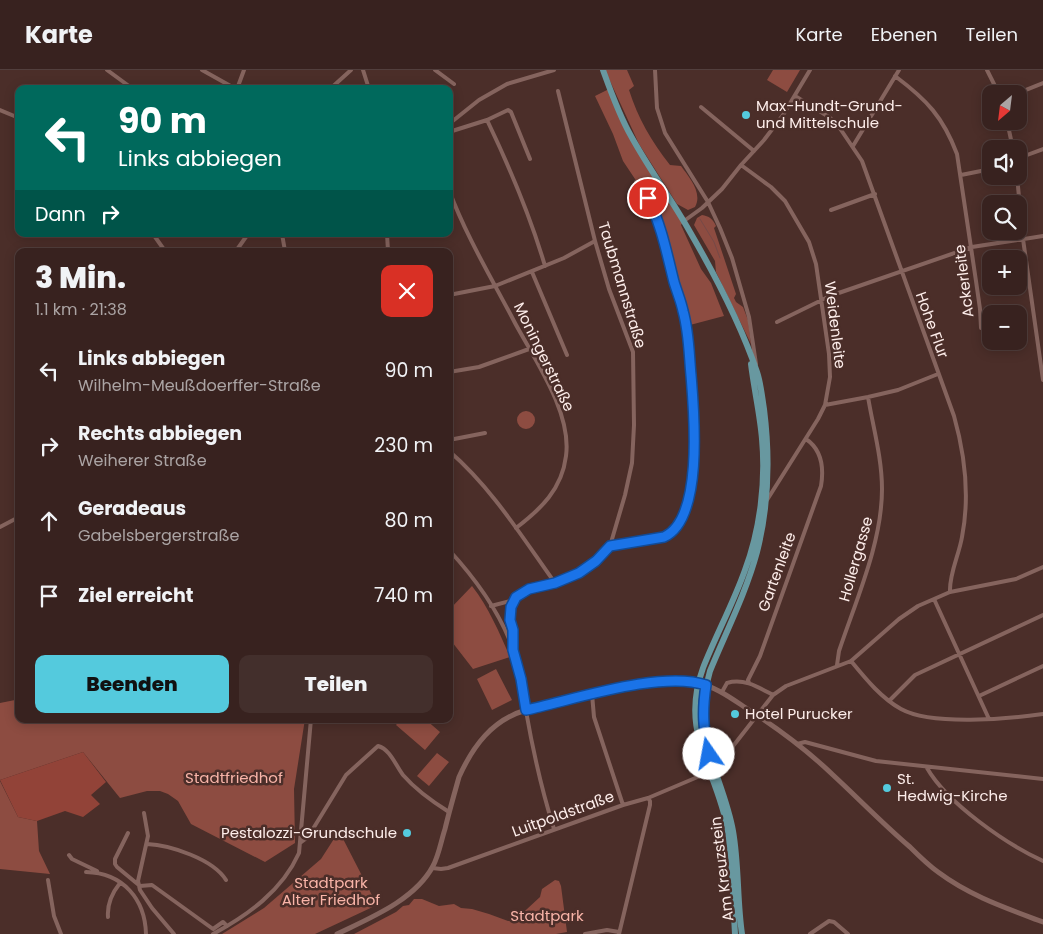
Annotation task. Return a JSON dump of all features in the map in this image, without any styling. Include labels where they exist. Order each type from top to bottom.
[{"type":"main road","points":[[603,70],[618,110],[631,136],[712,270],[750,355]]},
{"type":"main road","name":"Am Kreuzstein","points":[[742,934],[733,832],[724,797],[709,754],[703,718],[706,685],[750,572],[757,550],[767,500],[767,443],[757,373],[750,355]]},
{"type":"main road","name":"Am Kreuzstein","points":[[735,934],[728,831],[724,813],[696,732],[694,707],[697,683],[746,569],[760,509],[762,440],[750,355]]},
{"type":"street","points":[[107,70],[128,85]]},
{"type":"street","points":[[202,70],[229,85]]},
{"type":"street","points":[[238,85],[244,70]]},
{"type":"street","points":[[334,85],[351,70]]},
{"type":"street","points":[[362,70],[368,85]]},
{"type":"street","points":[[434,70],[454,84]]},
{"type":"street","points":[[453,121],[479,100],[507,84],[554,70]]},
{"type":"street","points":[[655,70],[657,108],[665,133],[708,202],[732,258],[754,341],[757,373]]},
{"type":"street","points":[[684,221],[722,189],[772,131],[810,70]]},
{"type":"street","points":[[853,146],[899,70]]},
{"type":"street","points":[[988,70],[995,85]]},
{"type":"street","name":"Ackerleite","points":[[895,76],[912,89],[938,114],[957,154],[972,247],[981,328]]},
{"type":"street","points":[[1028,89],[1043,83]]},
{"type":"street","name":"Taubmannstraße","points":[[558,91],[609,290],[634,352],[632,463],[610,546]]},
{"type":"street","name":"Hohe Flur","points":[[795,96],[829,117],[853,146],[862,161],[961,440],[966,484],[966,511],[960,550],[950,583],[950,592]]},
{"type":"street","points":[[701,108],[754,151]]},
{"type":"street","points":[[0,110],[15,116]]},
{"type":"street","points":[[453,131],[487,120],[508,110],[511,112],[530,159]]},
{"type":"street","points":[[487,120],[517,184],[545,266]]},
{"type":"street","points":[[1027,155],[1043,149]]},
{"type":"street","name":"Weidenleite","points":[[741,165],[785,201],[809,242],[816,264],[829,354],[830,377],[825,405],[806,439],[767,500]]},
{"type":"street","points":[[961,175],[982,171]]},
{"type":"street","points":[[513,650],[510,612],[514,600],[522,592],[555,583],[579,573],[588,568],[610,546],[664,537],[675,530],[682,517],[688,496],[693,474],[695,451],[690,366],[683,311],[657,220],[648,198],[636,182]]},
{"type":"street","points":[[831,210],[875,194]]},
{"type":"street","name":"Moningerstraße","points":[[453,199],[468,235],[551,391],[564,421],[567,441],[566,456],[563,473],[557,487],[533,515],[516,528]]},
{"type":"street","points":[[1027,238],[1043,236]]},
{"type":"street","points":[[155,237],[163,248]]},
{"type":"street","points":[[238,248],[246,237]]},
{"type":"street","points":[[776,322],[820,300],[901,271],[972,247],[1016,240]]},
{"type":"street","points":[[1022,240],[1043,380]]},
{"type":"street","points":[[453,294],[495,286],[532,272],[595,241]]},
{"type":"street","points":[[532,272],[567,355]]},
{"type":"street","points":[[453,371],[479,367],[529,349]]},
{"type":"street","points":[[825,405],[898,390],[938,374]]},
{"type":"street","name":"Hollergasse","points":[[838,665],[839,652],[873,550],[881,512],[882,472],[868,397]]},
{"type":"street","points":[[453,439],[485,433]]},
{"type":"street","name":"Gartenleite","points":[[749,683],[748,680],[760,656],[822,478],[821,458],[818,451],[806,439]]},
{"type":"street","points":[[453,455],[470,470],[497,502],[555,583]]},
{"type":"street","points":[[0,527],[15,518]]},
{"type":"street","points":[[453,555],[472,577],[501,621],[513,650],[521,679],[545,800],[554,830]]},
{"type":"street","points":[[721,756],[730,750],[773,695],[786,686],[851,661],[909,611],[950,592],[1016,579],[1043,567]]},
{"type":"street","points":[[934,599],[989,719]]},
{"type":"street","points":[[491,606],[514,600]]},
{"type":"street","points":[[889,700],[914,675],[1043,615]]},
{"type":"street","points":[[851,661],[868,681],[889,700],[901,709],[914,715],[945,719],[989,719],[1043,714]]},
{"type":"street","points":[[979,696],[1043,666]]},
{"type":"street","points":[[722,692],[727,683],[733,681],[749,683],[773,695]]},
{"type":"street","points":[[337,934],[375,915],[399,900],[418,886],[432,868],[438,854],[459,777],[471,753],[492,728],[526,710],[592,694],[651,683],[697,683],[722,692],[758,715],[831,773],[936,871],[957,886],[988,902],[1043,922]]},
{"type":"street","points":[[592,694],[594,717],[623,805]]},
{"type":"street","points":[[213,934],[253,910],[286,877],[299,853],[311,723]]},
{"type":"street","points":[[796,744],[805,742],[876,761],[1043,780]]},
{"type":"street","points":[[300,843],[308,837],[346,774],[378,746],[382,747],[413,785],[449,812]]},
{"type":"street","points":[[927,768],[934,780],[976,819],[1016,847],[1043,861]]},
{"type":"street","name":"Luitpoldstraße","points":[[432,868],[441,870],[448,868],[623,805],[648,798],[700,776]]},
{"type":"street","points":[[585,934],[608,930],[619,933],[650,805],[648,798]]},
{"type":"street","points":[[144,813],[147,826],[147,844],[141,861],[138,881],[152,908],[174,934]]},
{"type":"street","points":[[128,833],[116,859],[115,864],[117,867],[140,886],[152,885],[213,928],[222,922],[227,926]]},
{"type":"street","points":[[147,844],[184,852],[220,871],[226,880]]},
{"type":"street","points":[[69,855],[72,859],[129,889],[138,900],[145,915],[146,934]]},
{"type":"street","points":[[86,872],[99,872]]},
{"type":"street","points":[[48,880],[54,916],[61,934]]},
{"type":"street","points":[[108,917],[107,907],[120,883]]},
{"type":"street","points":[[810,934],[829,921],[834,922],[848,934]]},
{"type":"green space","points":[[605,70],[627,70],[634,86],[629,90],[641,120],[670,165],[681,166],[691,180],[697,196],[695,207],[688,210],[677,204],[639,144]]},
{"type":"green space","points":[[773,70],[800,70],[787,92],[767,80]]},
{"type":"green space","points":[[609,89],[618,110],[684,221],[681,225],[701,269],[711,283],[724,316],[690,325],[685,322],[651,203],[623,161],[595,96]]},
{"type":"green space","points":[[702,215],[714,221],[716,226],[714,228],[736,294],[734,298],[743,307],[748,320],[751,344],[716,272],[715,261],[694,225],[697,218]]},
{"type":"green space","points":[[526,411],[532,414],[535,420],[532,426],[526,429],[520,426],[517,420],[520,414]]},
{"type":"green space","points":[[472,586],[489,612],[510,657],[473,669],[453,643],[453,606]]},
{"type":"green space","points":[[496,669],[512,700],[492,710],[477,679]]},
{"type":"green space","name":"Stadtfriedhof","points":[[15,700],[15,723],[304,723],[294,789],[295,843],[265,862],[191,824],[178,801],[168,794],[160,791],[147,791],[120,798],[83,752],[0,780],[0,703]]},
{"type":"green space","points":[[398,723],[430,723],[440,732],[425,750],[396,725]]},
{"type":"green space","points":[[437,753],[449,762],[429,786],[417,776]]},
{"type":"green space","points":[[0,781],[18,817],[37,821],[39,851],[50,874],[0,869]]},
{"type":"green space","name":"Stadtpark Alter Friedhof","points":[[339,831],[377,905],[315,934],[222,934],[264,908],[321,859]]},
{"type":"green space","name":"Stadtpark","points":[[555,880],[559,881],[561,886],[567,932],[556,934],[354,934],[396,912],[403,906],[409,905],[414,899],[422,899],[439,906],[454,904],[461,908],[472,909],[508,921],[514,921],[540,897],[542,889]]},
{"type":"shaded area","points":[[83,752],[106,782],[91,795],[100,804],[83,817],[65,811],[37,821],[18,817],[0,780]]},
{"type":"waterway","points":[[700,219],[714,242],[720,258]]},
{"type":"place","name":"Max-Hundt-Grund- und Mittelschule","points":[[746,115]]},
{"type":"place","name":"Hotel Purucker","points":[[735,714]]},
{"type":"place","name":"St. Hedwig-Kirche","points":[[887,788]]},
{"type":"place","name":"Pestalozzi-Grundschule","points":[[407,833]]},
{"type":"route","points":[[648,198],[665,246],[688,336],[695,451],[693,474],[682,517],[675,530],[664,537],[610,546],[588,568],[579,573],[555,583],[522,592],[514,600],[510,612],[513,630],[513,650],[518,665],[526,710],[592,694],[651,683],[689,682],[706,685],[703,718],[709,754]]}]
